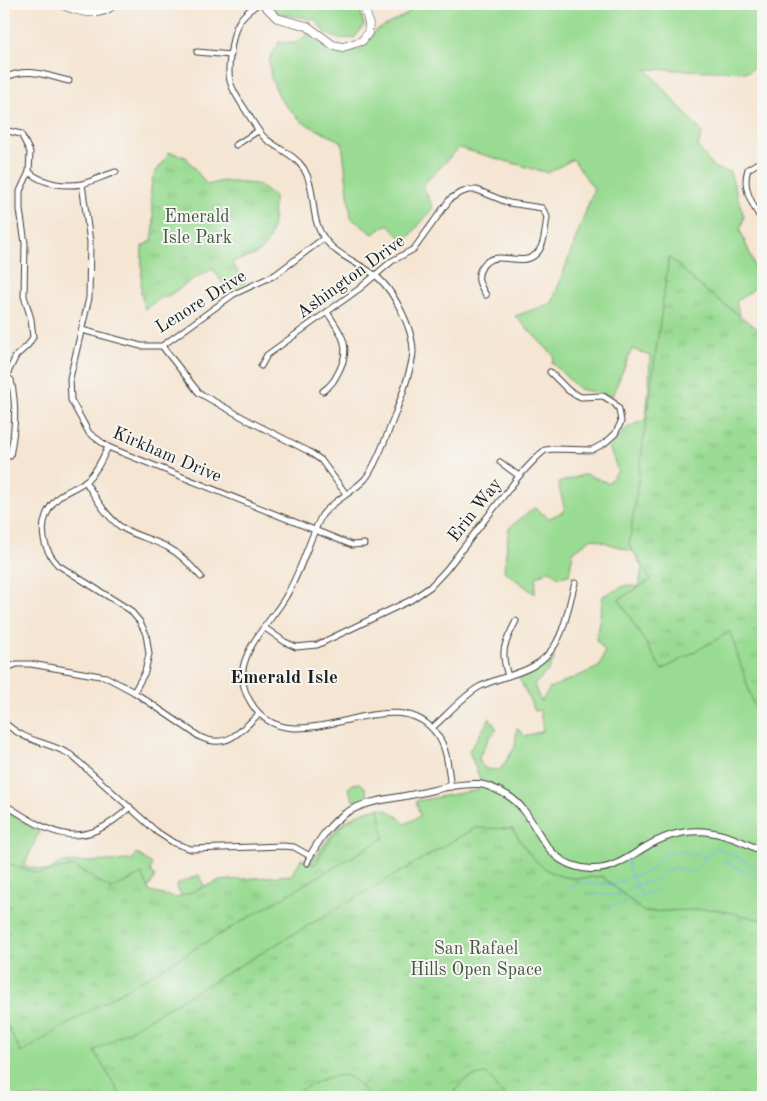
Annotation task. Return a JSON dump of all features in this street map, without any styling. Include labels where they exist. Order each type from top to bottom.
[{"type":"main road","points":[[60,4],[84,12],[95,13],[110,8],[114,4]]},
{"type":"main road","points":[[263,4],[277,18],[307,26],[333,45],[343,47],[362,41],[368,33],[369,24],[364,4]]},
{"type":"street","points":[[258,4],[240,20],[236,31],[229,71],[230,82],[258,131],[295,159],[304,170],[312,190],[314,216],[324,238],[338,252],[375,274],[394,300],[408,326],[413,350],[406,382],[373,467],[365,479],[326,509],[314,530],[286,597],[253,644],[245,659],[242,676],[245,692],[254,709],[259,714],[284,728],[392,713],[418,717],[439,736],[452,787]]},
{"type":"street","points":[[196,52],[231,55]]},
{"type":"street","points":[[4,78],[27,71],[68,81]]},
{"type":"street","points":[[4,130],[21,134],[30,152],[29,172],[20,191],[20,210],[25,243],[24,296],[31,318],[33,337],[28,345],[16,356],[5,379],[11,380],[16,410],[10,456]]},
{"type":"street","points":[[236,145],[258,131]]},
{"type":"street","points":[[763,160],[748,168],[746,175],[747,192],[763,223]]},
{"type":"street","points":[[29,172],[41,180],[57,184],[82,184],[116,172]]},
{"type":"street","name":"Kirkham Drive","points":[[82,184],[90,242],[89,298],[70,378],[71,400],[89,433],[108,447],[352,545],[364,544]]},
{"type":"street","name":"Ashington Drive","points":[[261,366],[266,355],[358,289],[392,261],[418,246],[450,199],[468,190],[477,190],[509,203],[542,208],[547,217],[541,247],[536,254],[529,259],[499,257],[483,264],[478,273],[478,282],[486,295]]},
{"type":"street","name":"Lenore Drive","points":[[82,330],[141,346],[162,346],[234,294],[275,275],[324,238]]},
{"type":"street","points":[[323,391],[332,384],[344,362],[345,351],[341,332],[327,312]]},
{"type":"street","points":[[162,346],[199,393],[308,451],[321,460],[346,494]]},
{"type":"street","name":"Erin Way","points":[[265,628],[296,647],[317,645],[411,600],[430,587],[446,570],[519,476],[545,450],[554,448],[592,450],[604,444],[615,434],[621,422],[619,409],[614,403],[603,396],[575,394],[569,391],[550,372]]},
{"type":"street","points":[[108,447],[96,470],[85,481],[62,495],[48,510],[44,519],[43,534],[46,548],[58,565],[130,610],[140,622],[146,634],[149,654],[145,672],[134,692]]},
{"type":"street","points":[[500,462],[519,476]]},
{"type":"street","points":[[85,481],[102,509],[120,526],[129,532],[166,546],[178,554],[201,577]]},
{"type":"street","points":[[432,728],[472,691],[481,686],[528,670],[542,660],[554,646],[561,632],[575,583]]},
{"type":"street","points":[[508,676],[503,661],[504,644],[516,621]]},
{"type":"street","points":[[4,669],[17,664],[31,664],[90,673],[113,680],[134,692],[200,738],[211,742],[220,742],[232,738],[259,714]]},
{"type":"street","points":[[4,722],[18,734],[63,750],[71,755],[157,832],[174,843],[191,849],[294,847],[310,856]]},
{"type":"street","points":[[307,864],[328,828],[355,808],[370,803],[452,787],[480,784],[496,789],[522,808],[540,839],[554,854],[572,865],[598,869],[614,866],[655,842],[686,832],[718,833],[740,840],[763,852]]},
{"type":"street","points":[[4,804],[40,827],[57,833],[69,834],[83,834],[99,829],[113,822],[130,806]]},
{"type":"green space","points":[[270,4],[359,4],[364,26],[354,38],[336,38],[327,34],[316,20],[281,14]]},
{"type":"green space","points":[[406,4],[441,4],[444,7],[452,4],[763,4],[763,57],[749,72],[646,69],[702,132],[698,147],[714,168],[730,172],[744,217],[740,230],[753,261],[758,286],[736,302],[742,324],[763,332],[763,1097],[4,1097],[4,810],[39,832],[24,866],[47,871],[61,863],[132,860],[136,853],[152,864],[150,870],[155,877],[146,892],[167,904],[182,896],[176,886],[177,884],[199,875],[204,886],[289,879],[301,860],[309,864],[336,829],[354,816],[383,808],[396,815],[405,824],[420,816],[416,801],[478,790],[480,779],[469,751],[490,718],[497,730],[489,738],[479,757],[481,765],[489,769],[500,770],[515,747],[517,728],[525,736],[543,731],[540,710],[535,711],[519,678],[536,671],[553,657],[554,659],[548,671],[534,685],[541,702],[550,688],[599,667],[605,651],[596,640],[603,596],[626,585],[639,587],[642,568],[634,552],[592,538],[573,552],[569,575],[558,577],[550,570],[536,577],[535,594],[504,571],[509,528],[534,508],[549,518],[565,511],[558,483],[586,474],[608,483],[618,471],[609,447],[627,428],[646,419],[650,356],[632,349],[612,396],[579,389],[552,363],[554,356],[515,316],[552,303],[594,189],[573,159],[548,173],[459,148],[423,185],[433,208],[405,242],[388,224],[373,234],[351,218],[342,142],[302,122],[282,102],[271,78],[269,60],[279,42],[296,43],[308,34],[335,53],[362,49],[375,31],[409,13]]},
{"type":"green space","name":"Emerald Isle Park","points":[[169,152],[186,157],[207,185],[222,181],[256,184],[274,196],[272,229],[270,237],[261,250],[254,255],[232,262],[245,283],[229,292],[213,269],[165,298],[164,296],[145,309],[141,293],[142,246],[152,241],[154,221],[151,195],[154,174]]},
{"type":"green space","points":[[669,257],[700,286],[763,333],[763,733],[730,632],[662,670],[619,599],[651,580],[629,545]]},
{"type":"green space","points":[[360,783],[365,787],[368,798],[354,802],[348,788],[353,784]]},
{"type":"green space","points":[[379,808],[384,838],[21,1053],[4,1019],[4,862],[39,874],[74,866],[111,889],[142,874],[150,892],[177,898],[218,881],[292,875],[301,859],[315,865],[339,828],[356,816]]},
{"type":"green space","name":"San Rafael Hills Open Space","points":[[475,828],[513,829],[530,854],[548,870],[571,878],[602,876],[644,912],[714,909],[763,920],[763,1097],[506,1097],[486,1074],[465,1080],[453,1097],[369,1097],[355,1080],[343,1075],[319,1081],[290,1097],[122,1097],[94,1051]]},
{"type":"waterway","points":[[589,896],[595,894],[614,895],[637,885],[658,879],[667,870],[676,867],[693,872],[716,847],[763,870]]},
{"type":"waterway","points":[[569,888],[579,883],[613,885],[652,870],[660,857],[667,852],[679,851],[707,857]]},
{"type":"waterway","points":[[628,861],[629,870],[641,894]]},
{"type":"waterway","points":[[723,861],[757,877]]},
{"type":"waterway","points":[[609,906],[617,905],[657,889]]},
{"type":"district","name":"Emerald Isle","points":[[284,678]]}]
